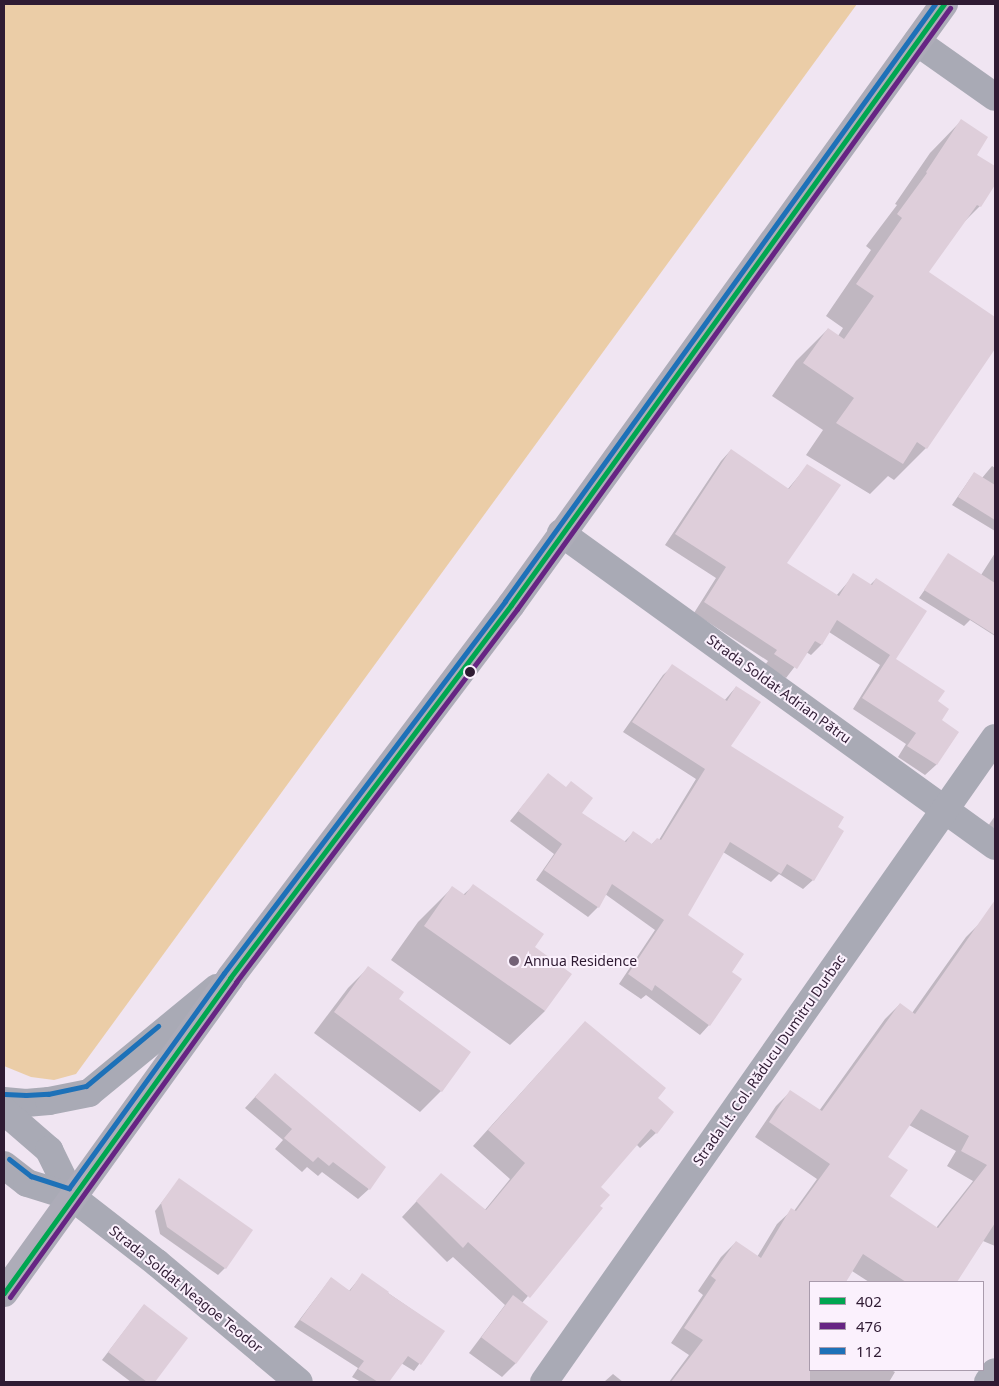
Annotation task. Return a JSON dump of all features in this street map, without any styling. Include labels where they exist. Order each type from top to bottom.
[{"type":"main road","points":[[4,1293],[230,978],[511,605],[561,533],[944,4]]},
{"type":"street","points":[[917,42],[995,97]]},
{"type":"street","name":"Strada Soldat Adrian Pătru","points":[[561,533],[995,846]]},
{"type":"street","name":"Strada Lt. Col. Răducu Dumitru Durbac","points":[[544,1382],[995,738]]},
{"type":"street","points":[[4,1100],[26,1103],[49,1101],[89,1093],[230,978]]},
{"type":"street","points":[[4,1111],[49,1150],[72,1197]]},
{"type":"street","points":[[4,1165],[26,1183],[72,1197]]},
{"type":"street","name":"Strada Soldat Neagoe Teodor","points":[[72,1197],[157,1263],[299,1382]]},
{"type":"street","points":[[988,1382],[995,1372]]},
{"type":"shaded area","points":[[4,4],[857,4],[76,1074],[54,1080],[31,1077],[4,1066]]},
{"type":"building","points":[[961,119],[988,137],[977,155],[995,166],[995,185],[981,207],[977,205],[929,272],[995,317],[995,349],[927,449],[917,442],[903,464],[836,423],[854,398],[803,363],[828,328],[844,339],[874,296],[856,284],[902,218],[897,214],[927,173]]},
{"type":"building","points":[[731,449],[789,489],[807,464],[841,485],[787,563],[839,596],[853,573],[872,585],[876,578],[927,611],[896,659],[945,691],[938,701],[949,709],[942,720],[959,732],[937,765],[907,746],[916,733],[862,698],[890,655],[837,620],[822,645],[815,641],[797,669],[774,654],[777,650],[704,602],[726,567],[675,534]]},
{"type":"building","points":[[974,472],[995,485],[995,520],[958,497]]},
{"type":"building","points":[[948,553],[995,583],[995,635],[924,590]]},
{"type":"building","points":[[672,664],[727,701],[736,686],[761,702],[731,746],[844,817],[838,827],[844,831],[814,881],[787,864],[781,874],[730,842],[688,915],[744,954],[732,972],[742,979],[710,1026],[655,985],[652,991],[628,974],[664,920],[612,884],[599,908],[544,870],[562,844],[518,811],[548,773],[566,787],[571,781],[593,798],[582,813],[626,842],[633,831],[652,844],[657,838],[661,840],[705,769],[632,722]]},
{"type":"building","name":"Annua Residence","points":[[473,884],[544,934],[535,947],[572,974],[545,1011],[424,926],[452,886],[465,895]]},
{"type":"building","points":[[995,900],[995,1223],[958,1281],[904,1281],[863,1254],[847,1281],[809,1281],[810,1382],[671,1382],[703,1340],[684,1328],[716,1280],[711,1276],[736,1241],[761,1258],[791,1208],[796,1211],[830,1164],[769,1122],[790,1090],[822,1111],[900,1003],[915,1014]],"holes":[[[921,1109],[969,1136],[961,1151],[987,1165],[938,1228],[890,1196],[908,1170],[888,1157]]]},
{"type":"building","points":[[368,966],[404,992],[399,999],[471,1052],[442,1092],[334,1012]]},
{"type":"building","points":[[585,1021],[666,1088],[658,1098],[674,1112],[657,1134],[651,1129],[601,1187],[610,1195],[600,1206],[603,1208],[530,1298],[468,1242],[463,1248],[416,1201],[441,1173],[486,1210],[525,1163],[488,1130]]},
{"type":"building","points":[[275,1073],[386,1167],[370,1190],[333,1162],[329,1166],[318,1157],[313,1162],[284,1138],[292,1129],[255,1097]]},
{"type":"building","points":[[179,1178],[253,1230],[226,1269],[167,1227],[161,1203]]},
{"type":"building","points":[[362,1273],[388,1293],[445,1331],[421,1365],[408,1356],[389,1382],[378,1382],[358,1369],[364,1361],[300,1320],[331,1277],[350,1291]]},
{"type":"building","points":[[513,1295],[548,1321],[516,1364],[481,1337]]},
{"type":"building","points":[[144,1304],[188,1338],[155,1382],[147,1382],[108,1352]]},
{"type":"transit line","name":"112","points":[[9,1159],[31,1176],[69,1188],[224,973],[505,601],[935,4]]},
{"type":"transit line","name":"402","points":[[4,1293],[230,978],[511,605],[944,4]]},
{"type":"transit line","name":"476","points":[[10,1297],[236,982],[517,609],[950,8]]},
{"type":"transit line","name":"112","points":[[5,1094],[48,1094],[86,1086],[158,1026]]},
{"type":"place","name":"Annua Residence","points":[[514,961]]}]
